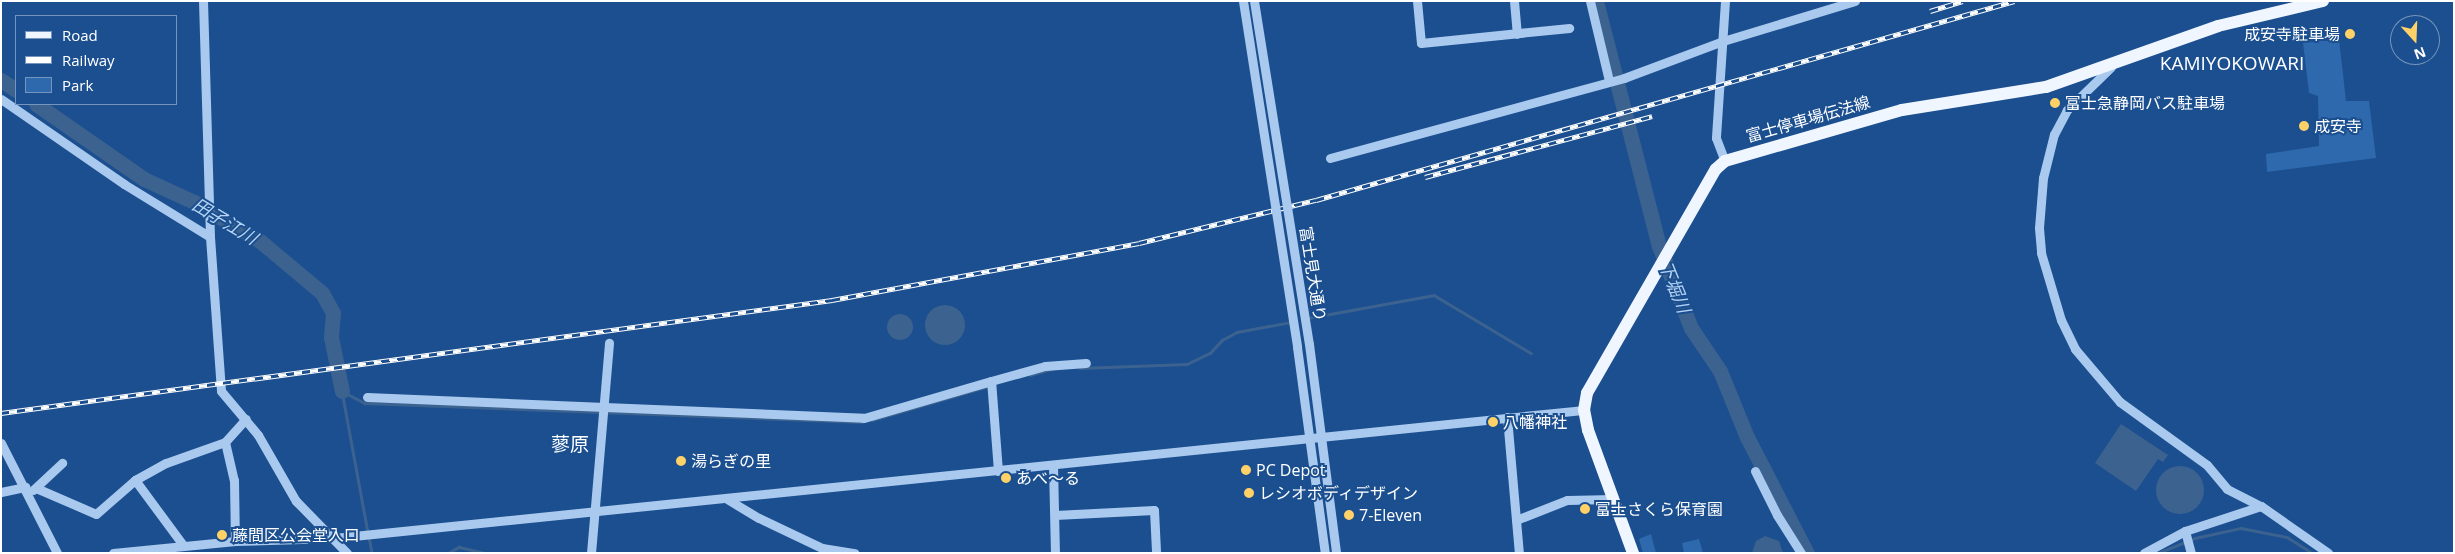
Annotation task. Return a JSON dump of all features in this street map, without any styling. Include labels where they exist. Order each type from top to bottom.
[{"type":"main road","name":"富士停車場伝法線","points":[[1725,162],[1902,110],[2046,87],[2111,67],[2218,26],[2323,1]]},
{"type":"main road","points":[[1633,553],[1584,410],[1587,393],[1716,169],[1725,162]]},
{"type":"street","points":[[203,1],[210,237],[221,391],[246,419],[296,501],[347,553]]},
{"type":"street","name":"富士見大通り","points":[[1243,1],[1297,347],[1325,553]]},
{"type":"street","name":"富士見大通り","points":[[1254,1],[1308,344],[1336,553]]},
{"type":"street","points":[[1417,1],[1421,43],[1569,28]]},
{"type":"street","points":[[1514,1],[1517,34]]},
{"type":"street","points":[[1590,1],[1609,81]]},
{"type":"street","points":[[1725,1],[1716,138],[1725,162]]},
{"type":"street","points":[[1330,158],[1624,78],[1722,41],[1854,1]]},
{"type":"street","points":[[2111,67],[2067,110],[2054,134],[2043,178],[2039,228],[2041,253],[2061,320],[2075,349],[2120,402],[2207,465],[2228,489],[2261,506],[2328,552]]},
{"type":"street","points":[[1,99],[124,184],[210,237]]},
{"type":"street","points":[[591,553],[609,342]]},
{"type":"street","points":[[367,397],[864,418],[1045,366],[1086,363]]},
{"type":"street","points":[[991,382],[998,471]]},
{"type":"street","points":[[113,553],[235,541],[334,538],[1053,466],[1309,437],[1584,410]]},
{"type":"street","points":[[1506,417],[1519,553]]},
{"type":"street","points":[[1,492],[29,489],[96,514],[135,480],[166,463],[225,442],[246,419]]},
{"type":"street","points":[[225,442],[234,480],[235,541]]},
{"type":"street","points":[[1,443],[29,489],[57,553]]},
{"type":"street","points":[[29,489],[62,463]]},
{"type":"street","points":[[1053,466],[1055,553]]},
{"type":"street","points":[[1755,470],[1777,515],[1801,553]]},
{"type":"street","points":[[135,480],[188,547]]},
{"type":"street","points":[[727,499],[759,518],[822,548],[855,553]]},
{"type":"street","points":[[1516,520],[1567,500],[1614,499]]},
{"type":"street","points":[[2144,553],[2185,533],[2261,506]]},
{"type":"street","points":[[1055,515],[1154,510],[1156,552]]},
{"type":"street","points":[[2185,533],[2190,549]]},
{"type":"green space","points":[[2339,39],[2346,101],[2369,101],[2376,158],[2267,172],[2266,154],[2319,146],[2318,96],[2309,93],[2303,43]]},
{"type":"green space","points":[[1651,534],[1656,553],[1643,553],[1639,539]]},
{"type":"green space","points":[[1699,539],[1703,553],[1684,553],[1682,543]]},
{"type":"shaded area","points":[[949,305],[956,308],[962,314],[965,325],[964,333],[956,342],[949,345],[941,345],[934,342],[926,333],[925,321],[928,314],[937,306]]},
{"type":"shaded area","points":[[900,314],[909,318],[913,327],[909,336],[900,340],[891,336],[887,327],[891,318]]},
{"type":"shaded area","points":[[2121,424],[2168,455],[2163,462],[2158,459],[2136,491],[2095,463]]},
{"type":"shaded area","points":[[2175,466],[2185,466],[2197,473],[2204,485],[2204,495],[2197,507],[2185,514],[2175,514],[2167,510],[2160,503],[2156,495],[2156,485],[2160,477],[2167,470]]},
{"type":"shaded area","points":[[1765,536],[1779,541],[1783,553],[1752,553],[1756,541]]},
{"type":"waterway","name":"下堀川","points":[[1596,1],[1659,246],[1691,328],[1720,371],[1747,437],[1807,553]]},
{"type":"waterway","name":"田子江川","points":[[1,80],[15,89]]},
{"type":"waterway","name":"田子江川","points":[[37,105],[144,179],[194,202],[260,241],[322,293],[333,313],[331,337],[342,391]]},
{"type":"waterway","points":[[1308,318],[1434,295],[1531,353]]},
{"type":"waterway","points":[[1080,368],[1187,364],[1210,353],[1222,340],[1237,332],[1291,322]]},
{"type":"waterway","points":[[1030,375],[1052,369]]},
{"type":"waterway","points":[[872,420],[989,386]]},
{"type":"waterway","points":[[342,391],[365,403],[862,422]]},
{"type":"waterway","points":[[342,391],[368,532]]},
{"type":"waterway","points":[[2158,553],[2195,538],[2241,528],[2287,537],[2313,553]]},
{"type":"waterway","points":[[369,537],[372,553]]},
{"type":"waterway","points":[[448,553],[459,547],[484,553]]},
{"type":"railway","points":[[1930,11],[1963,1]]},
{"type":"railway","points":[[1,413],[832,300],[1139,243],[1316,200],[2014,1]]},
{"type":"railway","points":[[1425,177],[1652,116]]},
{"type":"place","name":"成安寺駐車場","points":[[2350,34]]},
{"type":"place","name":"富士急静岡バス駐車場","points":[[2055,103]]},
{"type":"place","name":"成安寺","points":[[2304,126]]},
{"type":"place","name":"八幡神社","points":[[1493,422]]},
{"type":"place","name":"湯らぎの里","points":[[681,461]]},
{"type":"place","name":"PC Depot","points":[[1246,470]]},
{"type":"place","name":"あべ〜る","points":[[1006,478]]},
{"type":"place","name":"レシオボディデザイン","points":[[1249,493]]},
{"type":"place","name":"富士さくら保育園","points":[[1585,509]]},
{"type":"place","name":"7-Eleven","points":[[1349,515]]},
{"type":"place","name":"藤間区公会堂入口","points":[[222,535]]},
{"type":"district","name":"KAMIYOKOWARI","points":[[2232,64]]},
{"type":"district","name":"蓼原","points":[[570,445]]}]
